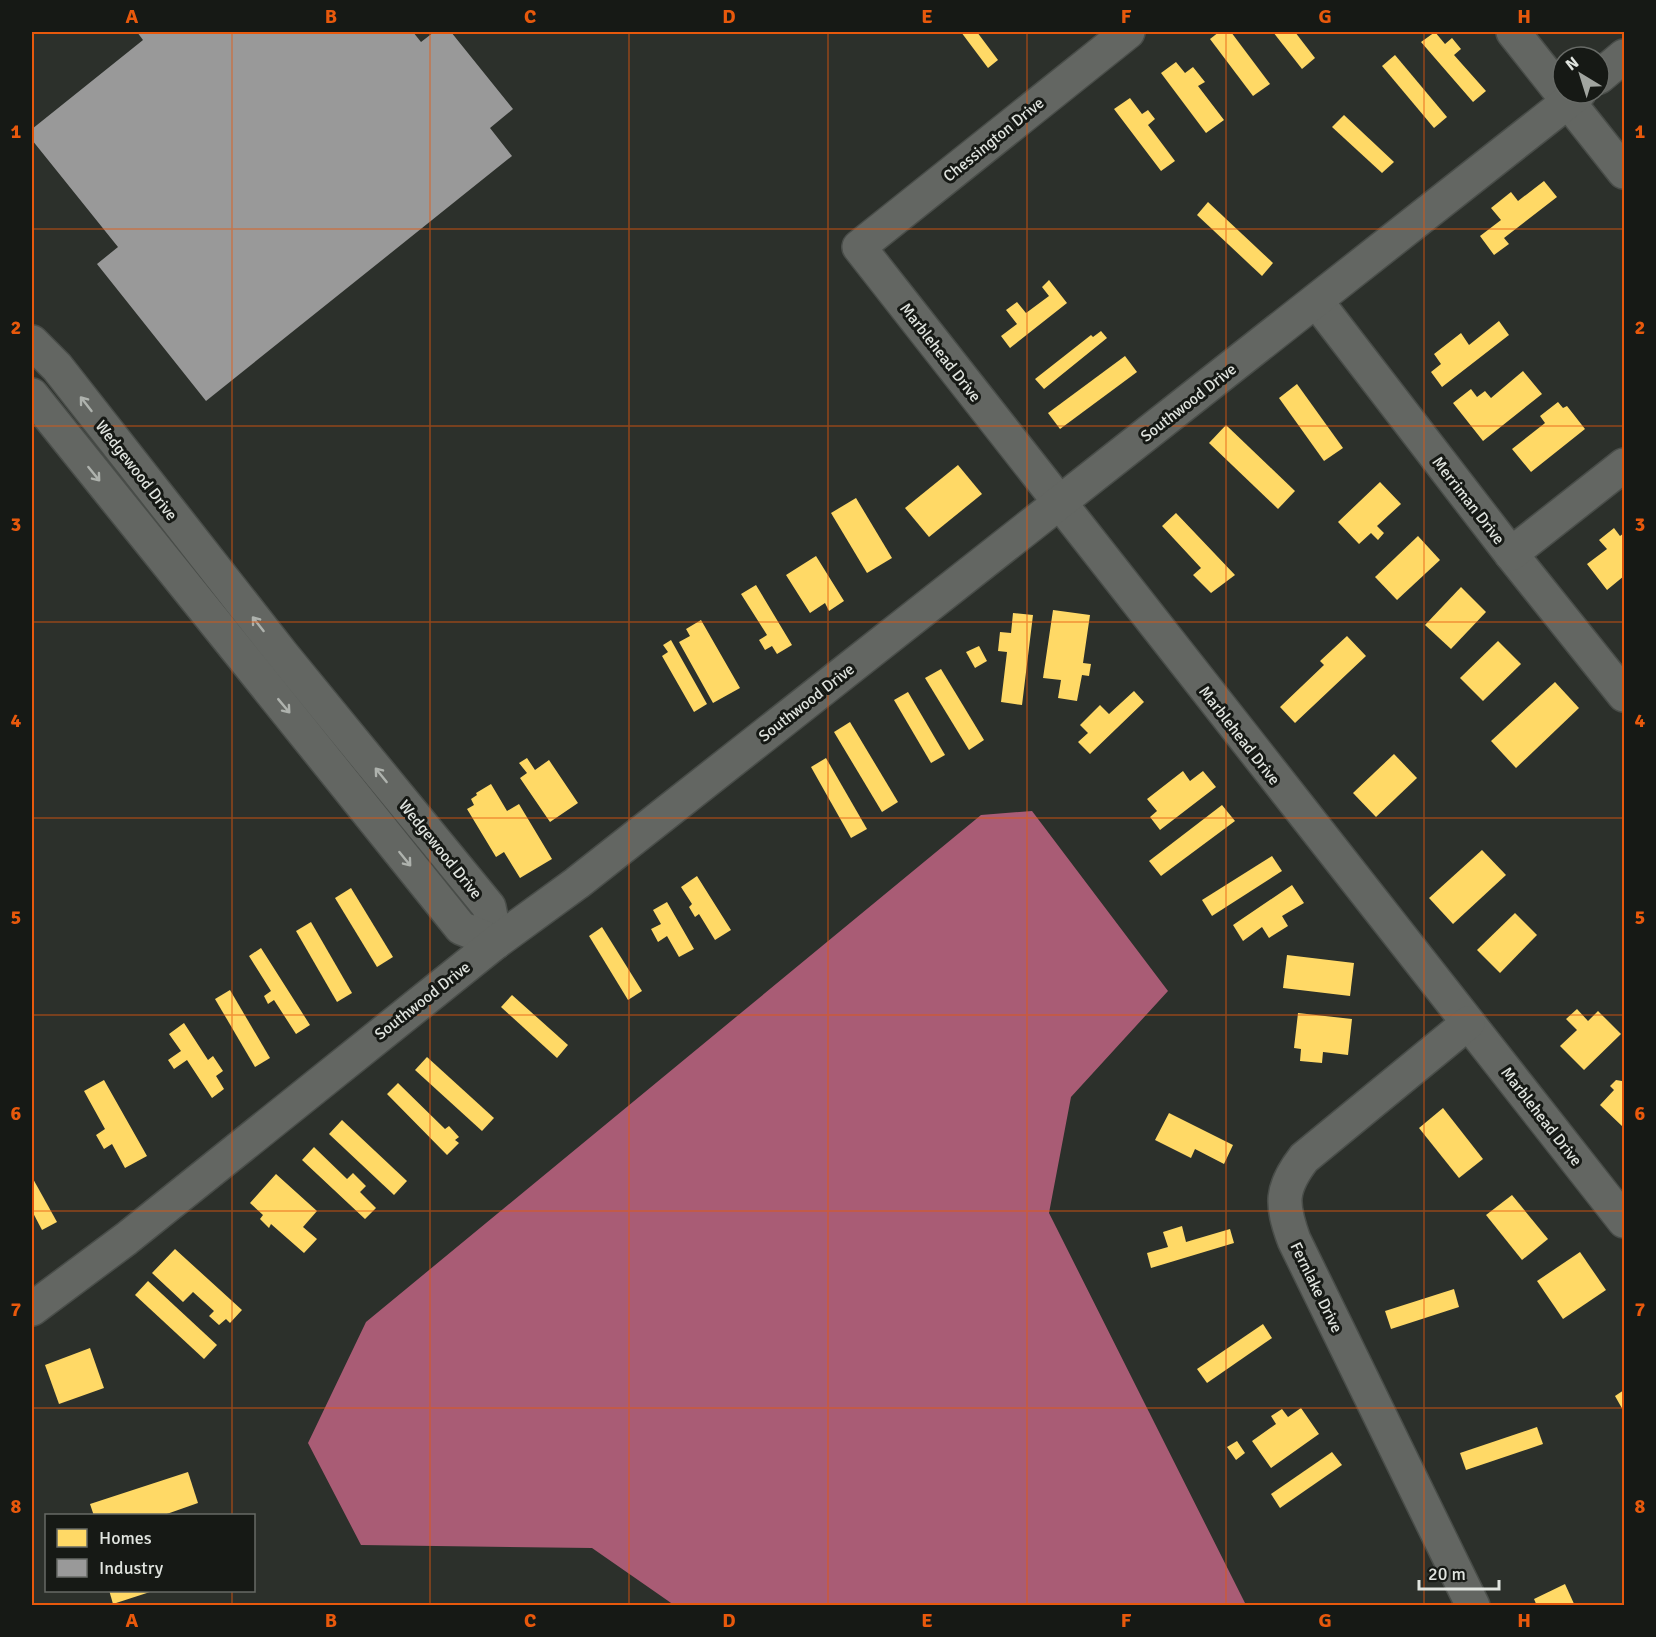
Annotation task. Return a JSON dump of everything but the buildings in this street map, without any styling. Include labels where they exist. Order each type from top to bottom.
[{"type":"street","name":"Chessington Drive","points":[[859,247],[1128,32]]},
{"type":"street","points":[[1513,32],[1551,72]]},
{"type":"street","points":[[1611,67],[1624,56]]},
{"type":"street","name":"Southwood Drive","points":[[32,1309],[126,1239],[496,942],[577,883],[1317,302],[1564,105]]},
{"type":"street","points":[[1579,105],[1624,172]]},
{"type":"street","name":"Marblehead Drive","points":[[859,247],[1624,1221]]},
{"type":"street","name":"Merriman Drive","points":[[1317,302],[1511,554],[1624,695]]},
{"type":"street","name":"Wedgewood Drive","points":[[32,342],[57,367],[282,654],[489,908],[496,942]]},
{"type":"street","name":"Wedgewood Drive","points":[[32,395],[461,928],[496,942]]},
{"type":"street","points":[[1511,554],[1624,465]]},
{"type":"street","name":"Fernlake Drive","points":[[1468,1023],[1304,1158],[1288,1178],[1284,1201],[1294,1240],[1473,1605]]},
{"type":"shaded area","points":[[1032,811],[1168,991],[1071,1097],[1049,1213],[1246,1605],[674,1605],[592,1548],[361,1545],[308,1443],[366,1322],[981,815]]}]
